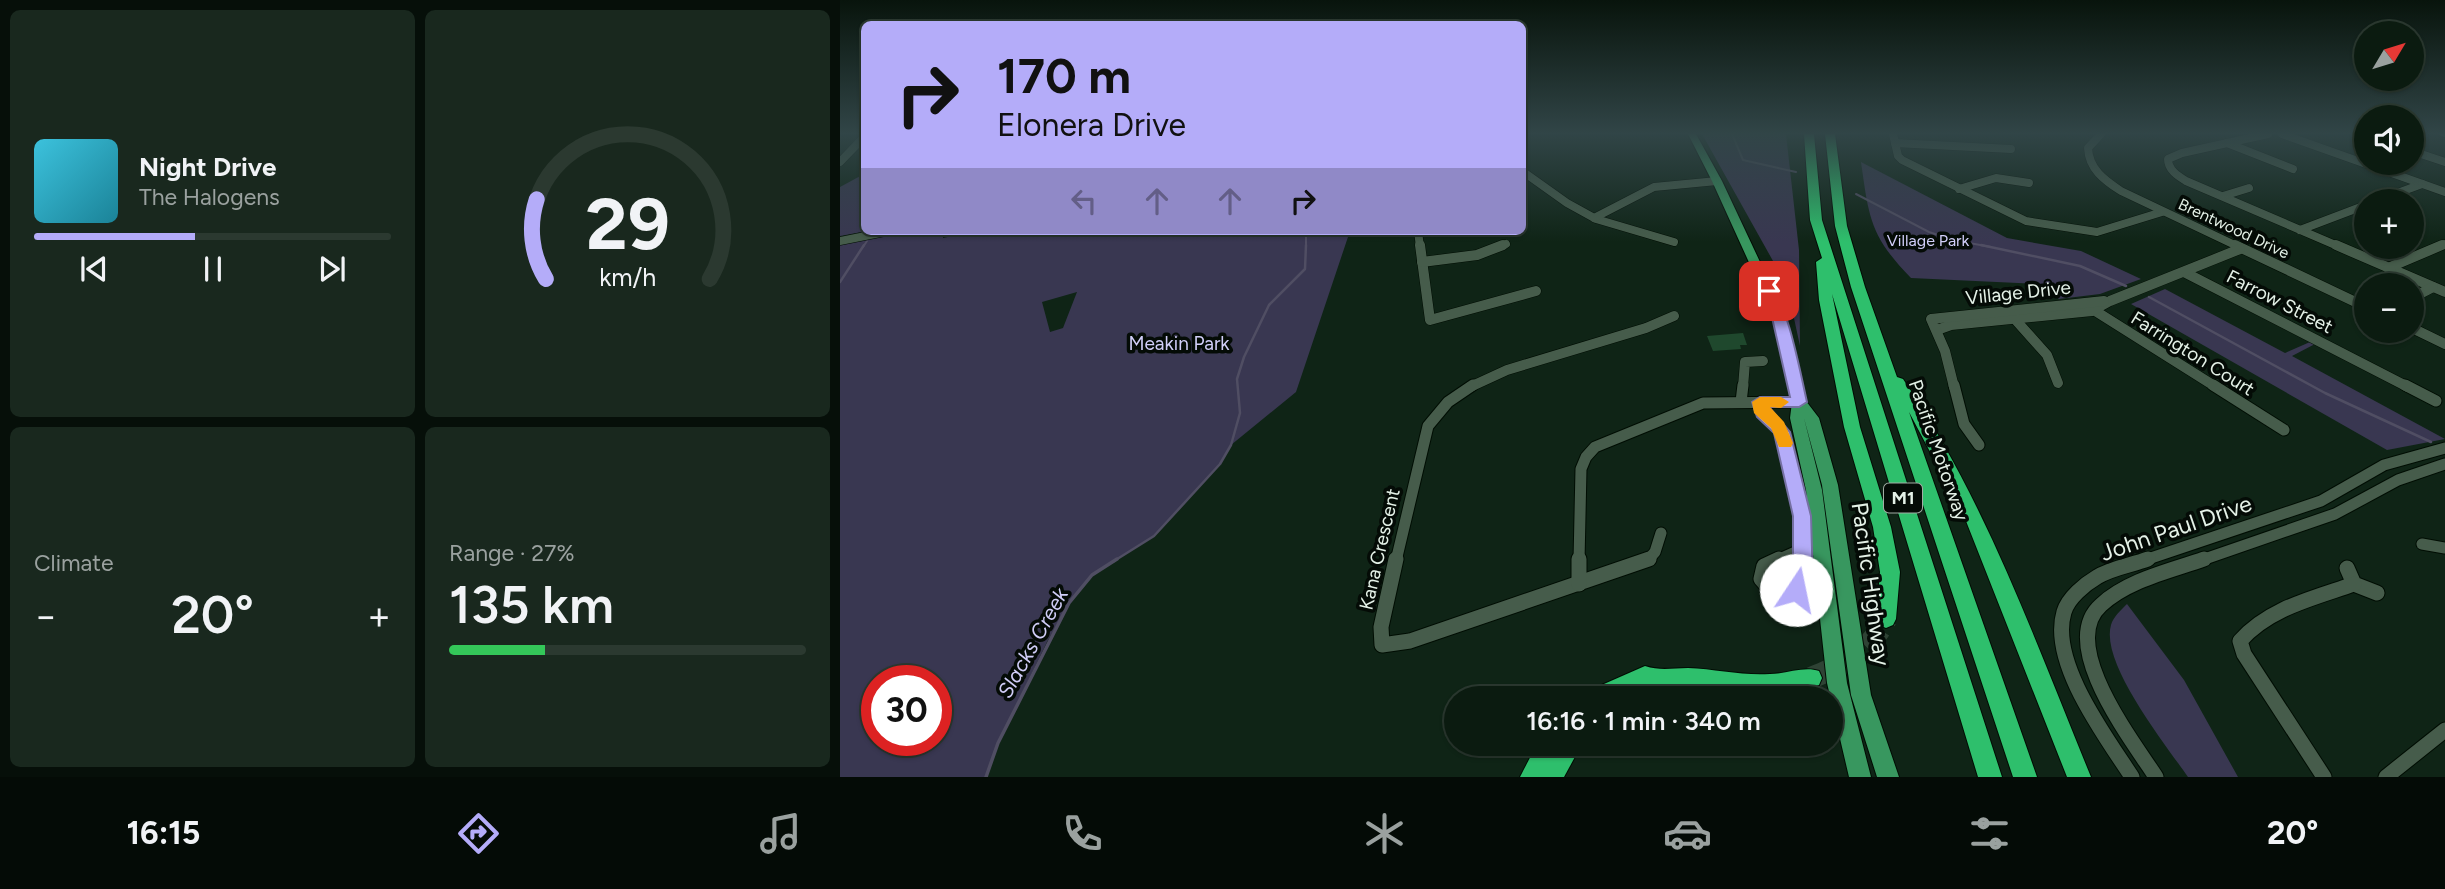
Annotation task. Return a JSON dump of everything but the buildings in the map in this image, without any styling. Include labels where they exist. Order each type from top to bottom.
[{"type":"highway","name":"M1","points":[[1812,170],[1816,220],[1990,777]]},
{"type":"highway","name":"Pacific Motorway","points":[[1834,170],[1841,226],[1884,362],[2025,777]]},
{"type":"highway","points":[[1816,220],[1826,300],[1852,427],[1882,527],[1890,572],[1886,619]]},
{"type":"highway","points":[[1884,362],[1925,424],[1973,516],[2079,777]]},
{"type":"highway","points":[[1623,686],[1645,676],[1658,680],[1686,678],[1780,684],[1811,678]]},
{"type":"highway","points":[[1652,686],[1658,680]]},
{"type":"highway","points":[[1532,777],[1543,756]]},
{"type":"highway","points":[[1551,777],[1563,756]]},
{"type":"main road","name":"Pacific Highway","points":[[1711,170],[1778,313],[1799,402],[1797,418],[1814,490],[1837,683],[1860,777]]},
{"type":"main road","name":"Pacific Highway","points":[[1799,402],[1812,418],[1830,485],[1861,695],[1888,777]]},
{"type":"street","points":[[1922,170],[2026,221],[2083,231],[2107,231],[2162,212]]},
{"type":"street","name":"Brentwood Drive","points":[[2094,170],[2121,191],[2162,212],[2354,301]]},
{"type":"street","points":[[2172,170],[2175,174],[2223,196],[2445,292]]},
{"type":"street","points":[[2384,170],[2445,192]]},
{"type":"street","points":[[1526,174],[1549,193],[1594,218],[1674,242]]},
{"type":"street","points":[[1959,189],[1996,178],[2029,183]]},
{"type":"street","points":[[1594,218],[1654,187],[1717,181]]},
{"type":"street","points":[[2408,189],[2422,184]]},
{"type":"street","points":[[2223,196],[2249,188]]},
{"type":"street","points":[[2300,230],[2354,210]]},
{"type":"street","points":[[840,241],[870,235]]},
{"type":"street","points":[[1419,235],[1430,320],[1536,291]]},
{"type":"street","points":[[1422,262],[1476,255],[1507,243]]},
{"type":"street","points":[[2388,268],[2445,244]]},
{"type":"street","name":"Village Drive","points":[[1979,444],[1964,425],[1934,325],[2089,307],[2240,249]]},
{"type":"street","name":"Farrow Street","points":[[2184,272],[2436,401]]},
{"type":"street","points":[[2424,292],[2433,287]]},
{"type":"street","name":"Farrington Court","points":[[2089,307],[2284,430]]},
{"type":"street","name":"Kana Crescent","points":[[1661,533],[1655,552],[1647,561],[1410,641],[1382,645],[1381,627],[1422,444],[1429,424],[1444,406],[1487,379],[1674,316]]},
{"type":"street","points":[[2012,316],[2049,357],[2057,371],[2058,383]]},
{"type":"street","points":[[2424,334],[2445,344]]},
{"type":"street","points":[[1741,402],[1745,362],[1763,361]]},
{"type":"street","points":[[1760,402],[1763,413],[1782,432],[1802,516],[1801,549]]},
{"type":"street","points":[[1579,584],[1581,469],[1586,457],[1595,447],[1692,405],[1799,402]]},
{"type":"street","name":"John Paul Drive","points":[[2132,777],[2072,678],[2061,643],[2064,612],[2077,592],[2098,576],[2321,501],[2384,465],[2445,448]]},
{"type":"street","name":"John Paul Drive","points":[[2156,777],[2097,680],[2089,661],[2084,643],[2088,620],[2097,606],[2120,590],[2215,554],[2335,514],[2398,480],[2445,464]]},
{"type":"street","points":[[2421,544],[2445,549]]},
{"type":"street","points":[[2347,568],[2354,584]]},
{"type":"street","points":[[2324,777],[2244,654],[2240,642],[2246,632],[2275,614],[2354,584],[2377,593]]},
{"type":"street","points":[[2386,777],[2445,730]]},
{"type":"green space","points":[[1722,170],[1790,170],[1799,250],[1800,346],[1787,286]]},
{"type":"green space","name":"Village Park","points":[[1862,170],[1877,170],[2007,238],[2081,251],[2141,279],[2100,294],[2059,299],[2041,284],[1911,278],[1879,238],[1866,198]]},
{"type":"green space","points":[[861,176],[861,232],[840,236],[840,187]]},
{"type":"green space","name":"Meakin Park","points":[[890,235],[943,235],[943,238],[957,235],[1349,235],[1296,392],[1231,445],[1220,464],[1154,536],[1092,575],[1069,603],[998,743],[986,777],[840,777],[840,245]],"holes":[[[1077,292],[1063,328],[1050,332],[1042,302]]]},
{"type":"green space","points":[[2165,289],[2285,353],[2310,342],[2315,344],[2292,356],[2445,439],[2387,450],[2131,304]]},
{"type":"green space","points":[[2127,604],[2184,680],[2238,777],[2188,777],[2151,725],[2125,681],[2110,641],[2112,622]]},
{"type":"waterway","points":[[1788,170],[1796,172]]},
{"type":"waterway","points":[[1856,194],[1929,232],[1987,246]]},
{"type":"waterway","name":"Slacks Creek","points":[[1306,235],[1306,245]]},
{"type":"waterway","points":[[863,247],[867,241]]},
{"type":"waterway","points":[[840,282],[864,245]]},
{"type":"waterway","name":"Slacks Creek","points":[[1114,561],[1154,536],[1220,464],[1231,445],[1240,413],[1237,379],[1244,357],[1269,305],[1305,269],[1306,245]]},
{"type":"waterway","points":[[1981,245],[1987,246]]},
{"type":"waterway","points":[[1987,246],[1991,247]]},
{"type":"waterway","points":[[1987,246],[2080,266],[2126,286]]},
{"type":"waterway","points":[[2149,297],[2325,393],[2431,442]]},
{"type":"waterway","name":"Slacks Creek","points":[[986,777],[998,743],[1069,603],[1092,575],[1117,559]]},
{"type":"tunnel","points":[[1811,678],[1836,667],[1863,650],[1879,632],[1886,619]]},
{"type":"slow traffic","points":[[1781,402],[1760,402],[1763,413],[1778,425],[1785,443]]},
{"type":"route","points":[[1769,291],[1778,313],[1799,402],[1760,402],[1763,413],[1778,425],[1782,432],[1802,516],[1803,584],[1796,590]]}]
